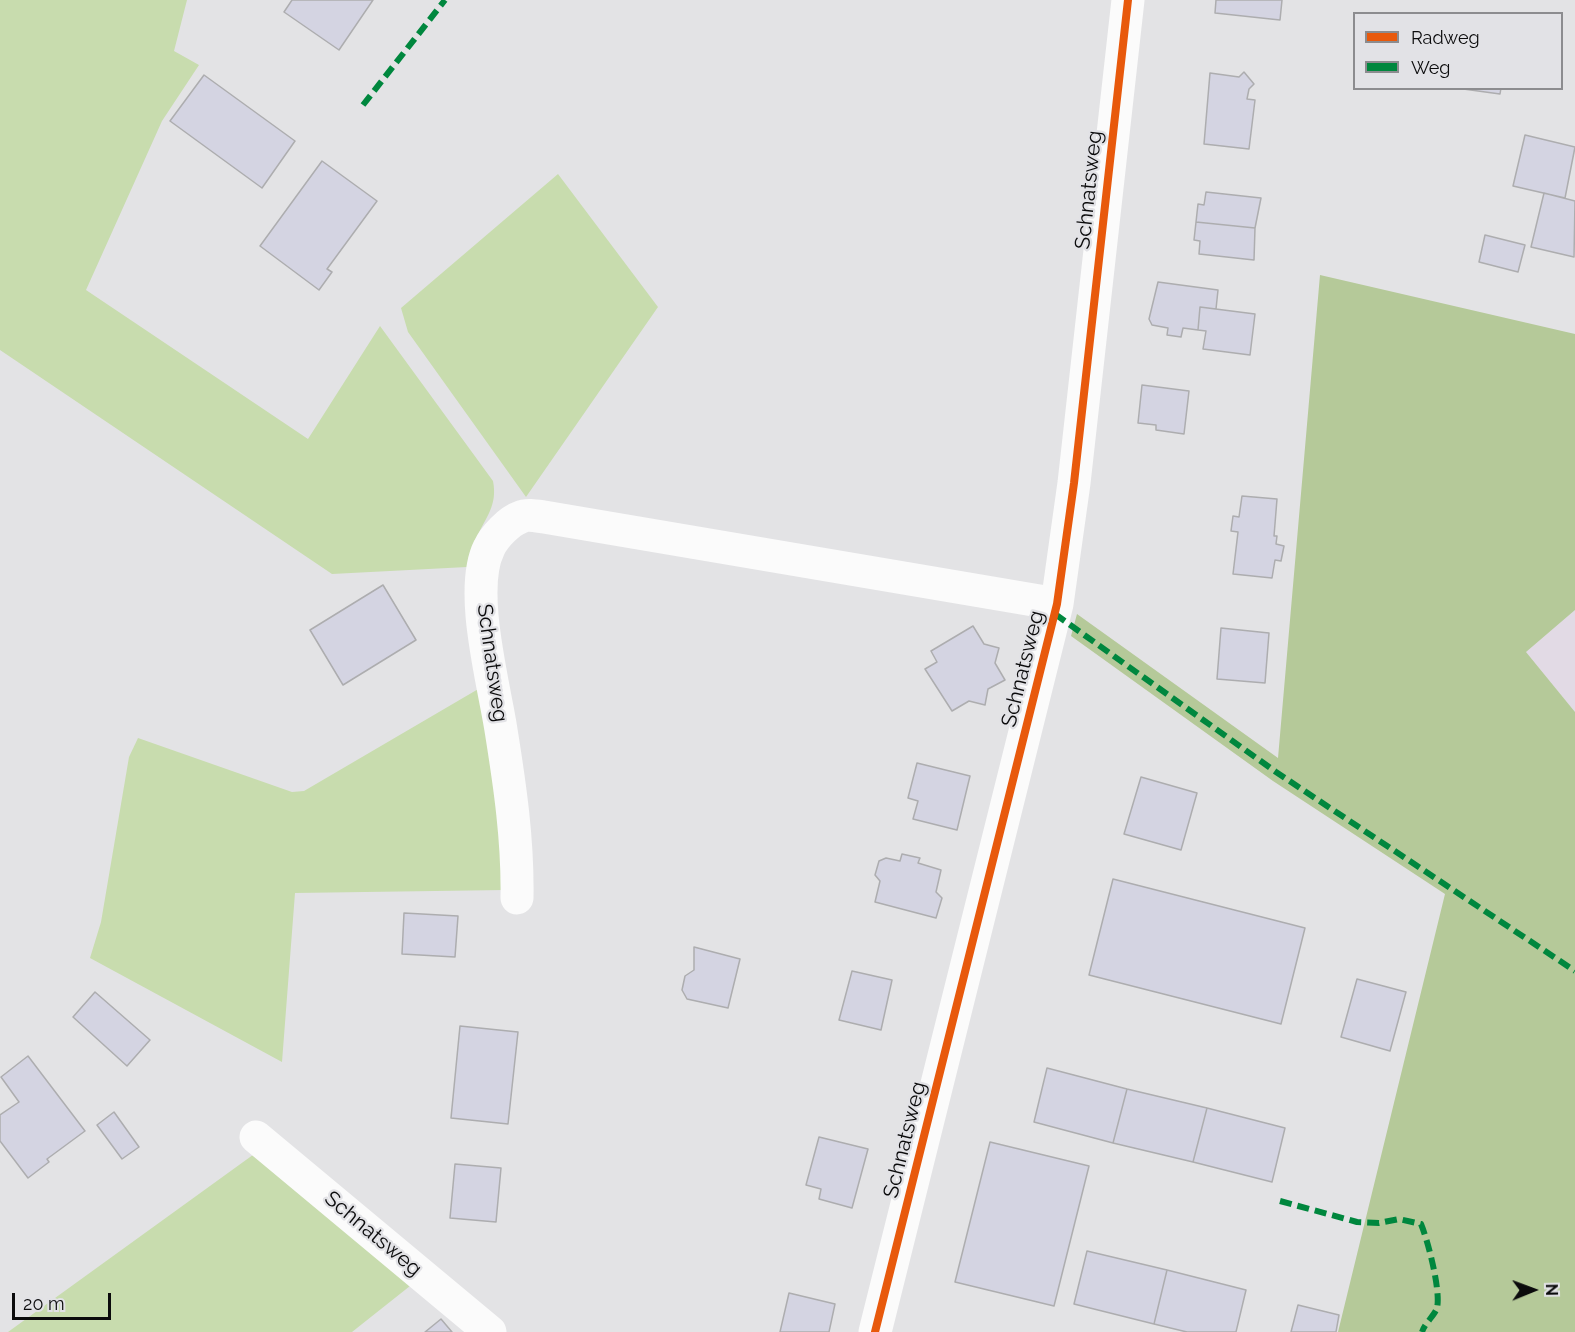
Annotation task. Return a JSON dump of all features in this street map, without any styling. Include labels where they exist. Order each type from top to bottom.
[{"type":"street","name":"Schnatsweg","points":[[876,1332],[1057,604],[1074,483],[1128,0]]},
{"type":"street","name":"Schnatsweg","points":[[517,898],[518,854],[501,728],[486,645],[482,581],[488,549],[504,529],[522,516],[544,517],[1057,604]]},
{"type":"street","name":"Schnatsweg","points":[[256,1137],[490,1332]]},
{"type":"shaded area","points":[[1575,610],[1575,712],[1526,652]]},
{"type":"green space","points":[[0,0],[187,0],[174,51],[199,65],[162,121],[86,290],[308,439],[380,326],[493,481],[494,498],[490,512],[475,542],[467,567],[332,574],[0,350]]},
{"type":"green space","points":[[558,174],[658,307],[526,497],[408,332],[401,308]]},
{"type":"green space","points":[[1320,275],[1575,334],[1575,610],[1526,652],[1575,712],[1575,1332],[1338,1332],[1445,894],[1273,781],[1071,636],[1077,614],[1278,758]]},
{"type":"green space","points":[[480,688],[489,732],[505,890],[295,893],[282,1062],[90,958],[101,922],[129,757],[138,738],[292,792],[304,791]]},
{"type":"green space","points":[[257,1152],[410,1286],[352,1332],[8,1332]]},
{"type":"building","points":[[292,0],[373,0],[339,50],[284,12]]},
{"type":"building","points":[[1216,0],[1282,0],[1280,20],[1215,13]]},
{"type":"building","points":[[1244,72],[1254,84],[1249,89],[1247,99],[1255,100],[1249,149],[1204,144],[1210,73],[1239,77]]},
{"type":"building","points":[[204,75],[295,141],[262,188],[170,121]]},
{"type":"building","points":[[1471,90],[1501,90],[1500,94]]},
{"type":"building","points":[[1525,135],[1575,147],[1565,198],[1513,186]]},
{"type":"building","points":[[322,161],[377,201],[327,269],[332,272],[319,290],[260,246]]},
{"type":"building","points":[[1206,192],[1261,198],[1255,228],[1196,222],[1198,204],[1204,205]]},
{"type":"building","points":[[1544,193],[1575,201],[1574,257],[1531,247]]},
{"type":"building","points":[[1196,222],[1255,228],[1254,260],[1199,254],[1200,241],[1194,240]]},
{"type":"building","points":[[1485,235],[1525,245],[1518,272],[1479,262]]},
{"type":"building","points":[[1158,282],[1218,290],[1216,309],[1200,307],[1198,330],[1183,328],[1181,337],[1167,335],[1168,328],[1152,325],[1149,319]]},
{"type":"building","points":[[1200,307],[1255,314],[1250,355],[1203,349],[1206,331],[1198,330]]},
{"type":"building","points":[[1142,385],[1189,391],[1184,434],[1156,430],[1156,425],[1138,423]]},
{"type":"building","points":[[1242,496],[1277,499],[1274,536],[1277,536],[1276,544],[1284,546],[1281,561],[1275,560],[1272,578],[1233,574],[1238,532],[1231,531],[1233,516],[1239,517]]},
{"type":"building","points":[[383,585],[416,640],[343,685],[310,630]]},
{"type":"building","points":[[973,626],[984,644],[999,648],[995,663],[1005,680],[988,689],[985,705],[969,701],[952,711],[925,669],[937,662],[931,651]]},
{"type":"building","points":[[1221,628],[1269,633],[1265,683],[1217,679]]},
{"type":"building","points":[[917,763],[970,776],[957,830],[913,819],[918,801],[908,798]]},
{"type":"building","points":[[1141,777],[1197,793],[1181,850],[1124,834]]},
{"type":"building","points":[[902,854],[920,858],[918,863],[941,870],[936,892],[942,898],[936,918],[875,902],[880,881],[875,875],[879,861],[886,858],[900,861]]},
{"type":"building","points":[[1113,879],[1305,928],[1281,1024],[1089,975]]},
{"type":"building","points":[[404,913],[458,916],[455,957],[402,954]]},
{"type":"building","points":[[694,947],[740,959],[728,1008],[687,999],[682,990],[685,976],[694,970]]},
{"type":"building","points":[[852,971],[892,980],[881,1030],[839,1020]]},
{"type":"building","points":[[1357,979],[1406,992],[1390,1051],[1341,1037]]},
{"type":"building","points":[[95,992],[150,1040],[127,1066],[73,1017]]},
{"type":"building","points":[[460,1026],[518,1032],[508,1124],[451,1118]]},
{"type":"building","points":[[28,1056],[85,1131],[47,1159],[49,1162],[28,1178],[0,1141],[0,1115],[19,1102],[1,1077]]},
{"type":"building","points":[[1047,1068],[1127,1089],[1113,1143],[1034,1122]]},
{"type":"building","points":[[1127,1089],[1207,1108],[1193,1162],[1113,1143]]},
{"type":"building","points":[[1207,1108],[1285,1128],[1272,1182],[1193,1162]]},
{"type":"building","points":[[114,1112],[139,1147],[122,1159],[97,1125]]},
{"type":"building","points":[[819,1137],[868,1149],[852,1208],[819,1199],[821,1189],[806,1185]]},
{"type":"building","points":[[990,1142],[1089,1166],[1054,1306],[955,1282]]},
{"type":"building","points":[[455,1164],[501,1168],[496,1222],[450,1218]]},
{"type":"building","points":[[1087,1251],[1167,1270],[1154,1324],[1074,1304]]},
{"type":"building","points":[[1167,1270],[1246,1290],[1236,1332],[1187,1332],[1154,1324]]},
{"type":"building","points":[[789,1293],[835,1304],[829,1332],[780,1332]]},
{"type":"building","points":[[1298,1305],[1339,1315],[1336,1332],[1291,1332]]},
{"type":"building","points":[[441,1319],[452,1332],[425,1332]]},
{"type":"marked path","points":[[363,105],[445,0]]},
{"type":"marked path","points":[[1055,614],[1276,772],[1575,971]]},
{"type":"marked path","points":[[1280,1201],[1357,1222],[1379,1223],[1399,1219],[1421,1224],[1433,1266],[1438,1300],[1436,1311],[1422,1332]]},
{"type":"cycle path","points":[[875,1332],[1057,604],[1074,483],[1128,0]]}]
